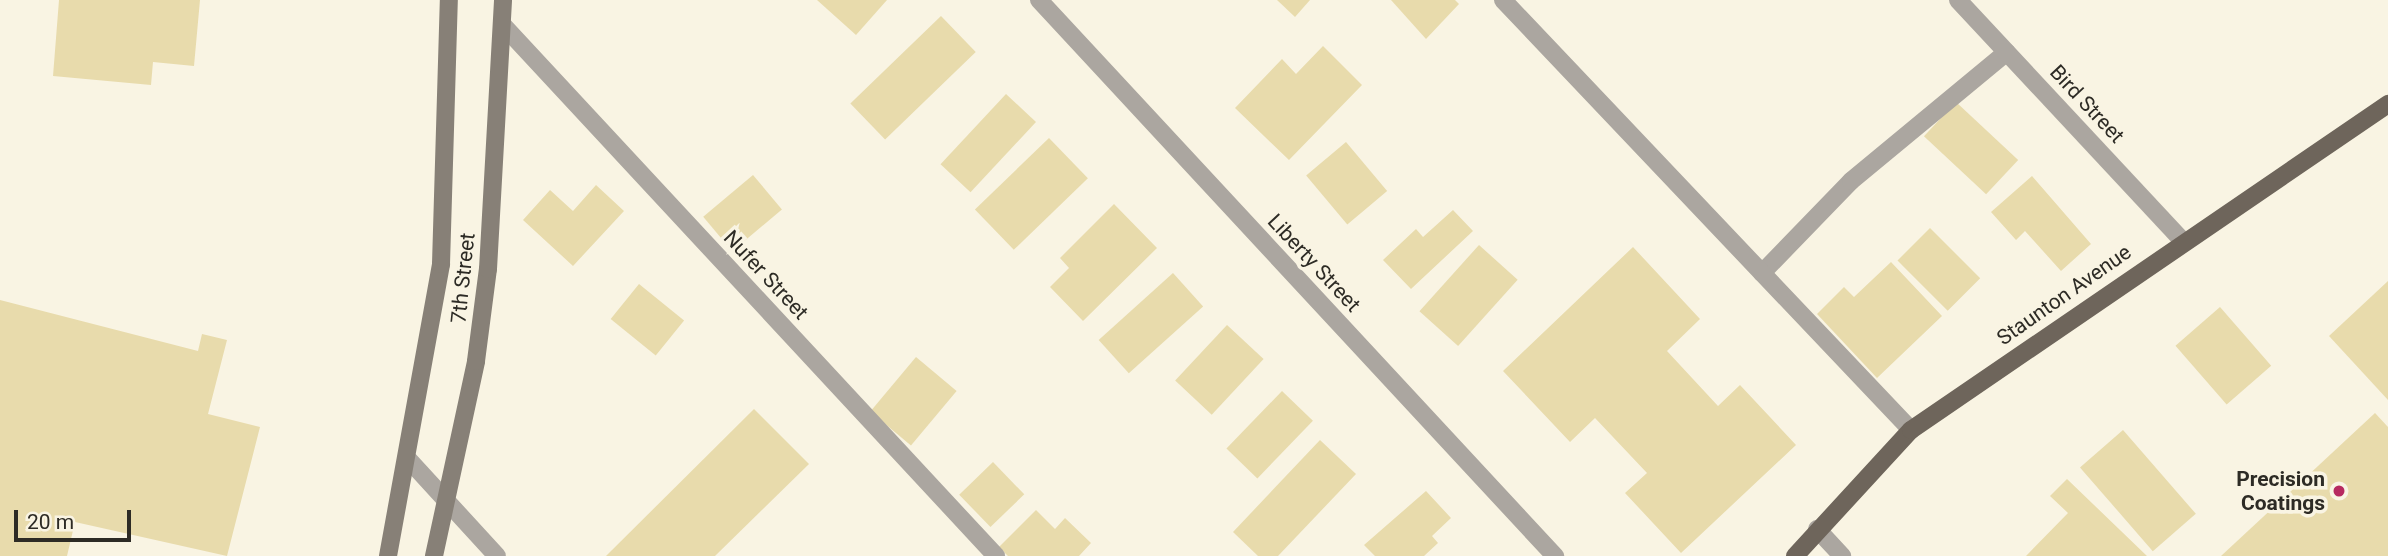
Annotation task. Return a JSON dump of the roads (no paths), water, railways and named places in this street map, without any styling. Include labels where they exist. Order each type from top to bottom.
[{"type":"main road","name":"7th Street","points":[[388,556],[409,460],[441,264],[449,0]]},
{"type":"main road","name":"7th Street","points":[[434,556],[488,269],[503,0]]},
{"type":"main road","name":"Staunton Avenue","points":[[1795,556],[1817,529],[1911,430],[2182,240],[2388,104]]},
{"type":"street","name":"Liberty Street","points":[[1039,0],[1555,556]]},
{"type":"street","points":[[1503,0],[1911,430]]},
{"type":"street","name":"Bird Street","points":[[1958,0],[2182,240]]},
{"type":"street","name":"Nufer Street","points":[[502,24],[996,556]]},
{"type":"street","points":[[1762,273],[1851,181],[2007,52]]},
{"type":"street","points":[[409,460],[497,556]]},
{"type":"street","points":[[1817,529],[1842,556]]},
{"type":"place","name":"Precision Coatings","points":[[2339,491]]}]
